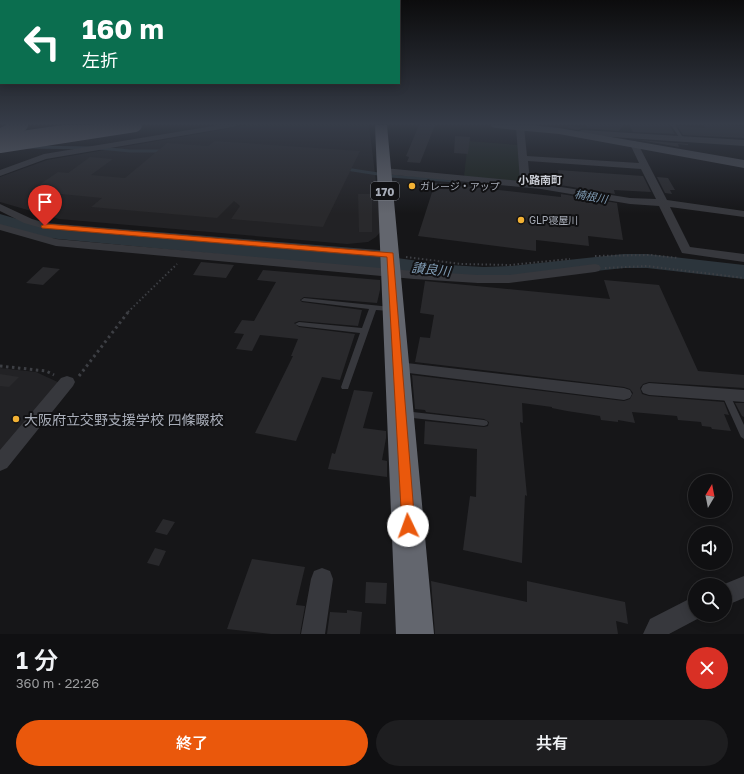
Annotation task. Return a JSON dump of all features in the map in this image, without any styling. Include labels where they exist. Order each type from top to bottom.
[{"type":"highway","name":"170","points":[[383,155],[391,264],[384,308],[398,367],[415,634]]},
{"type":"street","points":[[0,173],[44,157],[58,155]]},
{"type":"street","points":[[523,155],[525,184]]},
{"type":"street","points":[[639,155],[686,250],[744,258]]},
{"type":"street","points":[[692,155],[744,164]]},
{"type":"street","points":[[523,158],[645,166]]},
{"type":"street","points":[[384,171],[525,184],[573,190],[630,201],[663,203],[744,214]]},
{"type":"street","points":[[0,207],[28,221],[45,226],[391,264],[470,278],[509,279],[595,268]]},
{"type":"street","points":[[0,228],[56,242],[187,254],[391,264]]},
{"type":"street","points":[[398,367],[624,394]]},
{"type":"street","points":[[0,463],[67,382]]},
{"type":"street","points":[[649,389],[744,396]]},
{"type":"street","points":[[313,634],[322,579]]},
{"type":"street","points":[[732,592],[744,587]]},
{"type":"street","points":[[655,634],[658,627],[688,612]]},
{"type":"lane","points":[[304,300],[384,308]]},
{"type":"lane","points":[[345,387],[364,331],[384,308]]},
{"type":"lane","points":[[298,324],[364,331]]},
{"type":"lane","points":[[726,395],[744,435]]},
{"type":"lane","points":[[401,414],[484,423]]},
{"type":"path","points":[[0,366],[46,371],[67,382],[74,382],[126,314],[187,254]]},
{"type":"path","points":[[595,268],[647,266],[744,278]]},
{"type":"shaded area","points":[[78,155],[373,155],[382,230],[376,237],[368,242],[347,244],[59,219],[0,202],[0,177],[47,160]]},
{"type":"shaded area","points":[[466,155],[519,155],[521,179],[517,181],[464,177]]},
{"type":"shaded area","name":"大阪府立交野支援学校 四條畷校","points":[[0,368],[36,372],[62,384],[0,454]]},
{"type":"building","points":[[153,155],[358,155],[323,227],[231,219],[240,206],[234,201],[217,218],[91,207],[102,198],[30,191],[58,172],[68,173],[90,157],[113,159],[91,175],[125,178]]},
{"type":"building","points":[[407,155],[423,155],[420,163],[407,162],[409,157],[406,156]]},
{"type":"building","points":[[558,170],[643,176],[651,192],[614,190],[615,194],[560,185]]},
{"type":"building","points":[[657,177],[668,178],[675,190],[670,190],[672,194],[665,193]]},
{"type":"building","name":"GLP寝屋川","points":[[435,183],[561,197],[561,194],[617,203],[623,240],[588,236],[589,246],[536,240],[536,251],[418,236]]},
{"type":"building","points":[[358,194],[372,194],[372,232],[359,232]]},
{"type":"building","points":[[201,262],[234,265],[226,278],[193,275]]},
{"type":"building","points":[[43,267],[60,269],[43,285],[26,283]]},
{"type":"building","points":[[263,270],[380,280],[380,290],[377,303],[304,297],[300,300],[302,302],[362,310],[358,326],[299,321],[294,323],[299,327],[355,334],[340,380],[322,377],[296,441],[255,433],[293,356],[291,356],[298,339],[260,335],[252,351],[236,349],[244,334],[234,333],[242,320],[254,321],[276,282],[257,280]]},
{"type":"building","points":[[604,280],[659,285],[698,371],[744,375],[744,388],[649,382],[643,384],[640,388],[642,394],[649,396],[724,402],[729,415],[724,414],[731,431],[712,429],[711,427],[702,426],[701,422],[678,420],[677,416],[632,412],[635,423],[618,420],[618,422],[601,420],[600,416],[522,403],[523,423],[520,422],[527,496],[525,495],[522,563],[463,550],[470,496],[476,497],[477,449],[424,444],[425,421],[484,427],[488,426],[489,422],[484,419],[426,412],[425,410],[415,409],[412,375],[624,401],[630,399],[633,393],[630,389],[624,387],[415,362],[420,337],[430,338],[434,315],[420,313],[425,281],[610,299]]},
{"type":"building","points":[[0,374],[19,377],[9,387],[0,386]]},
{"type":"building","points":[[354,390],[373,392],[363,428],[386,431],[382,460],[387,461],[387,477],[328,469],[332,453],[335,454]]},
{"type":"building","points":[[735,403],[744,403],[744,417],[742,416]]},
{"type":"building","points":[[163,519],[175,522],[167,535],[155,532]]},
{"type":"building","points":[[155,548],[166,551],[159,566],[147,563]]},
{"type":"building","points":[[252,559],[305,567],[296,605],[305,606],[300,634],[271,634],[227,629]]},
{"type":"building","points":[[431,581],[527,602],[527,581],[625,602],[628,624],[616,621],[618,634],[435,634]]},
{"type":"building","points":[[366,582],[387,583],[386,604],[365,603]]},
{"type":"building","points":[[347,610],[362,612],[360,634],[327,634],[330,612],[347,613]]},
{"type":"waterway","name":"楠根川","points":[[346,169],[378,174]]},
{"type":"waterway","name":"楠根川","points":[[390,176],[455,181]]},
{"type":"waterway","name":"讃良川","points":[[0,220],[28,229],[48,232],[375,262],[448,272],[484,274],[511,273],[624,261],[647,261],[744,272]]},
{"type":"place","name":"ガレージ・アップ","points":[[412,186]]},
{"type":"place","name":"GLP寝屋川","points":[[521,220]]},
{"type":"place","name":"大阪府立交野支援学校 四條畷校","points":[[16,419]]},
{"type":"district","name":"小路南町","points":[[540,179]]},
{"type":"route","points":[[45,226],[390,255],[408,526]]}]
